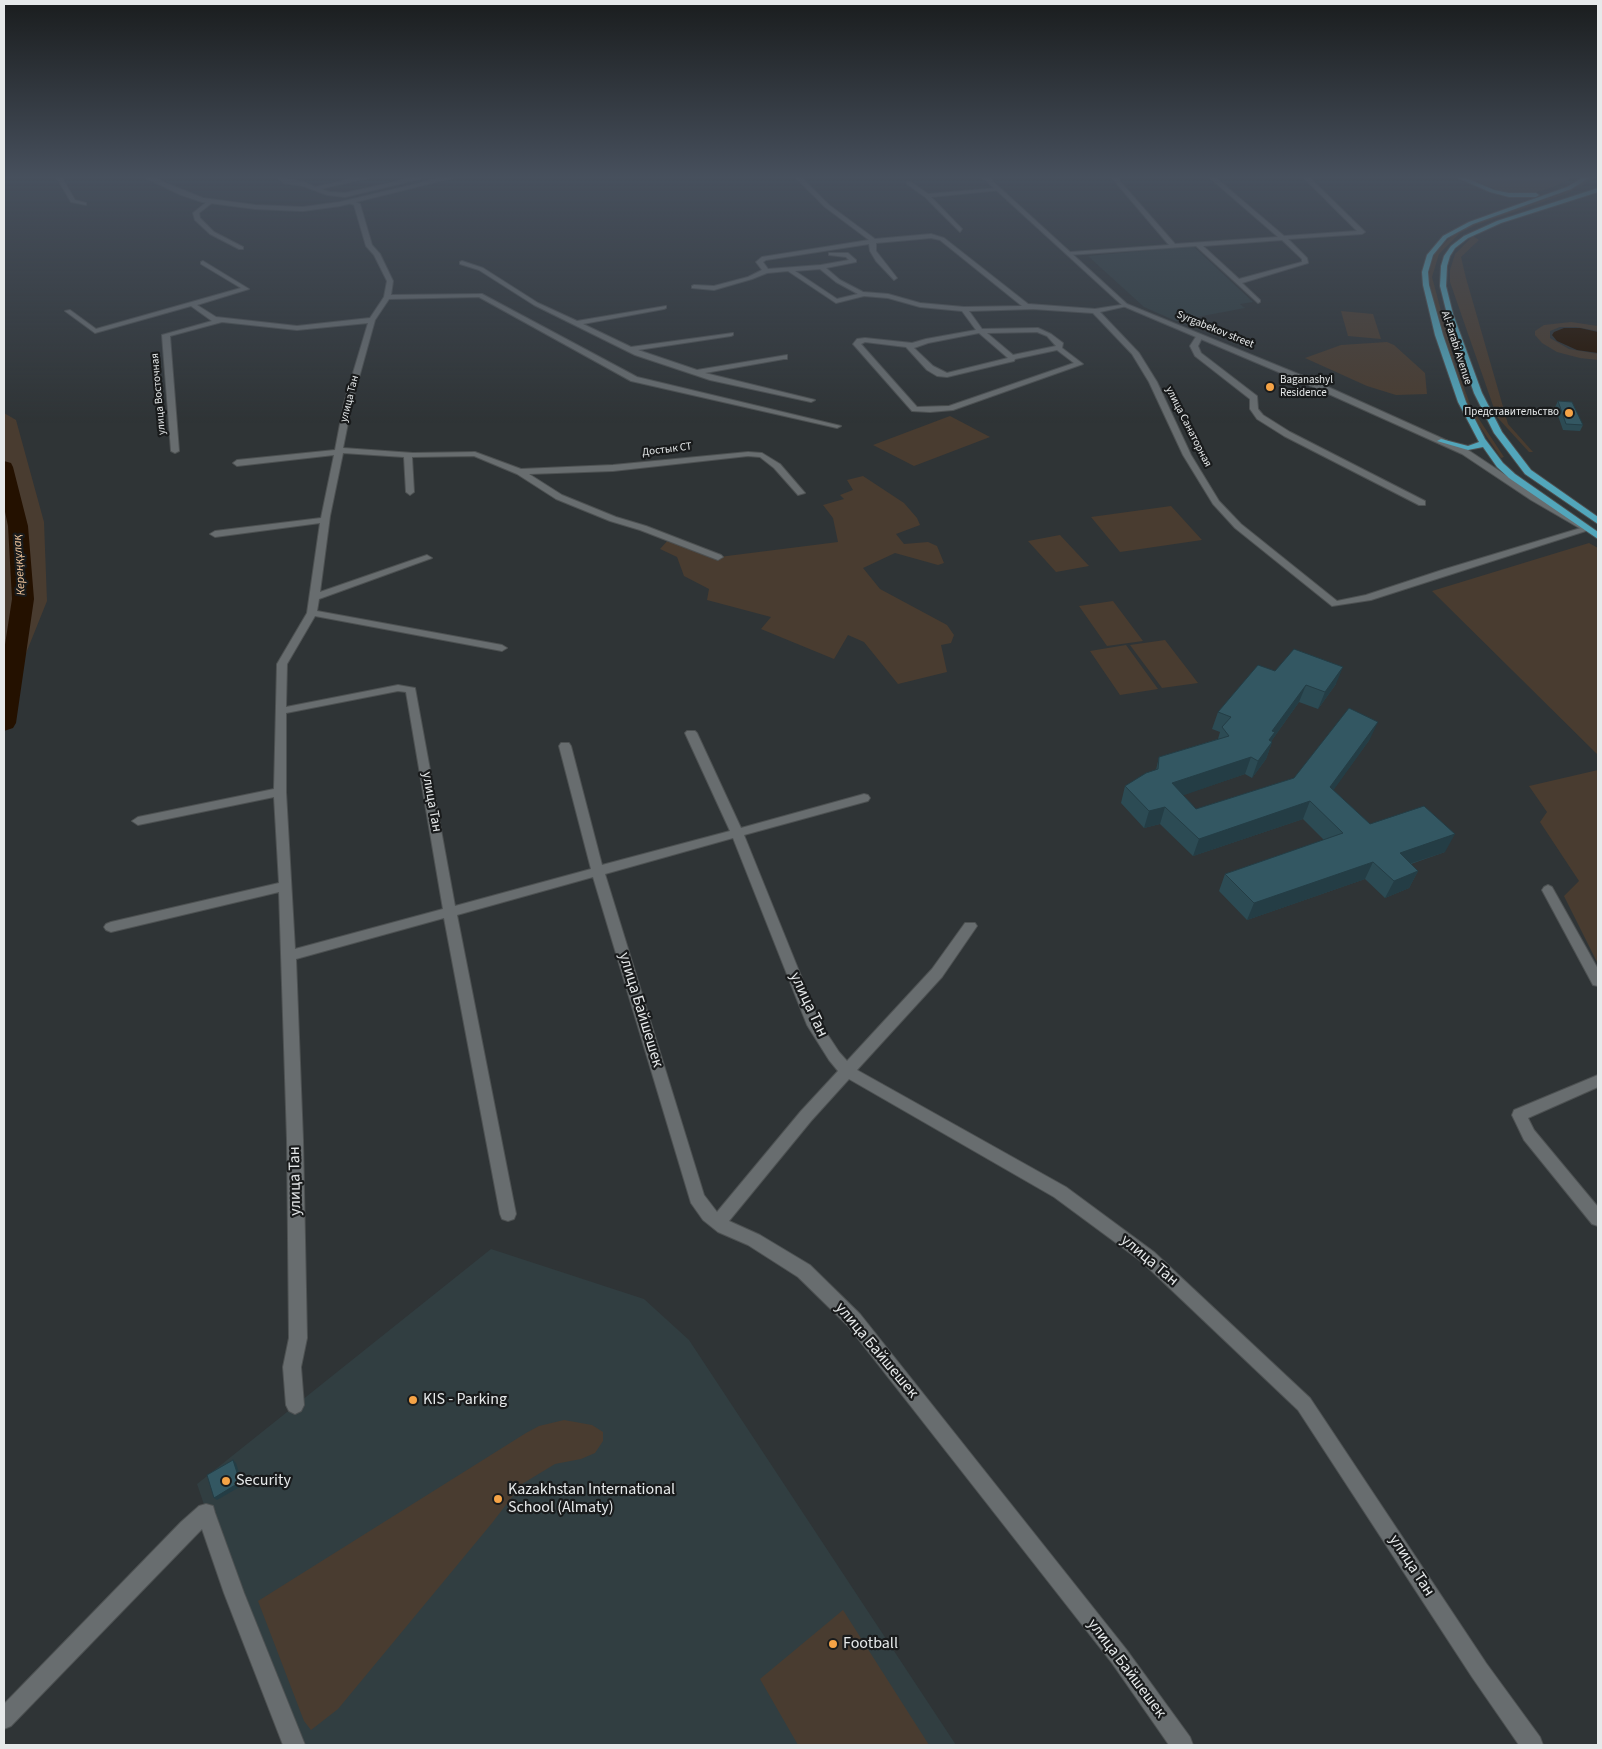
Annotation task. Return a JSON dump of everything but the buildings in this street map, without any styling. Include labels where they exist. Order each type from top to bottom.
[{"type":"main road","name":"Al-Farabi Avenue","points":[[1429,260],[1426,285],[1439,335],[1462,402],[1483,442],[1500,465],[1512,476],[1598,536]]},
{"type":"main road","name":"Al-Farabi Avenue","points":[[1447,260],[1444,266],[1443,286],[1450,314],[1478,393],[1496,431],[1528,472],[1598,521]]},
{"type":"main road","points":[[1441,441],[1468,448],[1479,446],[1483,442]]},
{"type":"street","points":[[378,260],[389,276],[390,282],[387,297],[480,296],[634,379],[837,426]]},
{"type":"street","points":[[762,260],[760,262],[766,271]]},
{"type":"street","points":[[694,287],[714,288],[730,285],[766,271],[821,268],[853,260]]},
{"type":"street","points":[[878,260],[894,278]]},
{"type":"street","points":[[967,260],[1026,306],[1036,308]]},
{"type":"street","name":"Syrgabekov street","points":[[1077,260],[1124,305],[1305,380],[1441,441],[1481,461],[1534,498],[1587,529]]},
{"type":"street","points":[[1213,260],[1258,301]]},
{"type":"street","points":[[1237,282],[1305,263],[1305,260]]},
{"type":"street","points":[[68,311],[95,331],[246,289],[203,263]]},
{"type":"street","points":[[462,263],[481,269],[536,304],[630,349],[695,372],[811,400]]},
{"type":"street","points":[[821,268],[838,281],[862,294],[888,296],[920,305],[964,309],[1036,308],[1095,311],[1124,305]]},
{"type":"street","points":[[790,270],[836,301],[862,294]]},
{"type":"street","name":"улица Тан","points":[[295,1405],[292,1367],[298,1338],[289,956],[280,792],[282,664],[312,613],[325,520],[348,403],[372,320],[387,297]]},
{"type":"street","points":[[192,304],[214,319],[297,328],[372,320]]},
{"type":"street","points":[[576,323],[664,307]]},
{"type":"street","points":[[964,309],[980,331],[1012,357]]},
{"type":"street","name":"улица Санаторная","points":[[1095,311],[1135,353],[1153,382],[1187,455],[1216,502],[1238,526],[1335,604],[1368,598],[1445,572],[1587,529]]},
{"type":"street","name":"улица Восточная","points":[[175,451],[166,335],[224,320]]},
{"type":"street","points":[[910,345],[909,347],[930,368],[940,374],[947,375],[1011,359],[1012,357],[1058,348],[1080,364],[950,408],[930,410],[915,409],[911,406],[857,344],[865,340],[910,345],[980,331],[1038,330],[1049,335],[1060,345],[1058,348]]},
{"type":"street","points":[[630,349],[731,334]]},
{"type":"street","points":[[1199,336],[1194,346],[1198,354],[1254,398],[1254,409],[1260,417],[1288,434],[1422,503]]},
{"type":"street","points":[[695,372],[784,357]]},
{"type":"street","name":"Достык СТ","points":[[237,463],[339,451],[475,454],[520,472],[559,497],[612,519],[643,528],[718,557]]},
{"type":"street","points":[[408,454],[410,492]]},
{"type":"street","name":"Достык СТ","points":[[520,472],[613,468],[748,454],[762,455],[777,466],[801,493]]},
{"type":"street","points":[[215,534],[325,520]]},
{"type":"street","points":[[314,597],[427,558]]},
{"type":"street","points":[[312,613],[502,648]]},
{"type":"street","name":"улица Тан","points":[[281,711],[398,688],[411,690],[450,914],[508,1214]]},
{"type":"street","name":"улица Тан","points":[[692,734],[737,833],[814,1025],[834,1056],[847,1071],[1060,1192],[1148,1256],[1304,1404],[1479,1670],[1532,1745]]},
{"type":"street","name":"улица Байшешек","points":[[565,746],[598,872],[697,1198],[709,1215],[724,1227],[754,1240],[804,1271],[854,1320],[1118,1656],[1182,1745]]},
{"type":"street","points":[[138,821],[280,792]]},
{"type":"street","points":[[289,956],[450,914],[864,798]]},
{"type":"street","points":[[111,927],[286,886]]},
{"type":"street","points":[[1548,890],[1598,981]]},
{"type":"street","points":[[718,1222],[847,1071],[937,973],[970,926]]},
{"type":"street","points":[[1598,1082],[1519,1115],[1529,1135],[1598,1219]]},
{"type":"street","points":[[4,1719],[188,1529],[206,1514],[234,1592],[294,1745]]},
{"type":"shaded area","points":[[1092,260],[1208,260],[1253,302],[1240,304],[1245,308],[1176,321],[1144,307]]},
{"type":"shaded area","points":[[1432,260],[1437,260],[1432,277],[1454,360],[1471,407],[1504,457],[1501,458],[1467,407],[1440,328],[1428,276]]},
{"type":"shaded area","points":[[1453,260],[1462,260],[1508,424],[1533,452],[1529,452],[1497,417],[1450,282],[1450,270]]},
{"type":"shaded area","points":[[1341,311],[1373,314],[1381,339],[1348,336]]},
{"type":"shaded area","points":[[1571,322],[1598,326],[1598,331],[1576,327],[1560,327],[1550,331],[1550,338],[1569,349],[1598,354],[1598,360],[1557,352],[1542,343],[1535,335],[1535,331],[1544,325]]},
{"type":"shaded area","points":[[1564,328],[1580,328],[1598,332],[1598,353],[1577,350],[1557,341],[1552,335],[1554,332]]},
{"type":"shaded area","points":[[1387,342],[1394,345],[1425,373],[1427,394],[1396,395],[1367,386],[1305,358],[1341,345]]},
{"type":"shaded area","points":[[4,413],[16,420],[44,522],[47,601],[4,708]]},
{"type":"shaded area","points":[[950,416],[990,437],[914,466],[873,445]]},
{"type":"shaded area","points":[[863,476],[904,503],[917,518],[920,525],[896,534],[904,544],[928,542],[937,546],[944,563],[938,565],[895,553],[863,568],[880,589],[947,625],[954,635],[951,643],[941,645],[947,672],[898,684],[864,642],[848,635],[834,659],[761,629],[771,617],[707,600],[709,589],[684,576],[677,557],[660,549],[669,539],[719,557],[838,542],[833,518],[823,505],[844,499],[840,495],[853,490],[847,480]]},
{"type":"shaded area","points":[[1171,506],[1202,540],[1120,552],[1091,517]]},
{"type":"shaded area","points":[[1060,535],[1089,566],[1056,572],[1028,541]]},
{"type":"shaded area","points":[[1589,543],[1598,548],[1598,755],[1432,591]]},
{"type":"shaded area","points":[[1113,601],[1143,641],[1107,646],[1079,606]]},
{"type":"shaded area","points":[[1165,640],[1198,683],[1162,688],[1130,645]]},
{"type":"shaded area","points":[[1126,645],[1158,689],[1120,695],[1090,651]]},
{"type":"shaded area","points":[[1598,770],[1598,964],[1564,896],[1579,881],[1540,822],[1547,812],[1529,786]]},
{"type":"shaded area","name":"Kazakhstan International School (Almaty)","points":[[491,1249],[644,1299],[689,1340],[956,1745],[294,1745],[234,1593],[197,1484]]},
{"type":"shaded area","points":[[564,1420],[592,1425],[603,1432],[603,1441],[595,1453],[581,1459],[555,1464],[522,1484],[338,1709],[311,1730],[304,1721],[258,1601],[526,1433],[539,1426]]},
{"type":"shaded area","name":"Football","points":[[843,1610],[929,1745],[798,1745],[760,1679]]},
{"type":"waterway","name":"Кереңқұлақ","points":[[4,467],[18,526],[23,599],[4,723]]},
{"type":"place","name":"Baganashyl Residence","points":[[1270,387]]},
{"type":"place","name":"Представительство","points":[[1569,413]]},
{"type":"place","name":"KIS - Parking","points":[[413,1400]]},
{"type":"place","name":"Security","points":[[226,1481]]},
{"type":"place","name":"Kazakhstan International School (Almaty)","points":[[498,1499]]},
{"type":"place","name":"Football","points":[[833,1644]]}]
